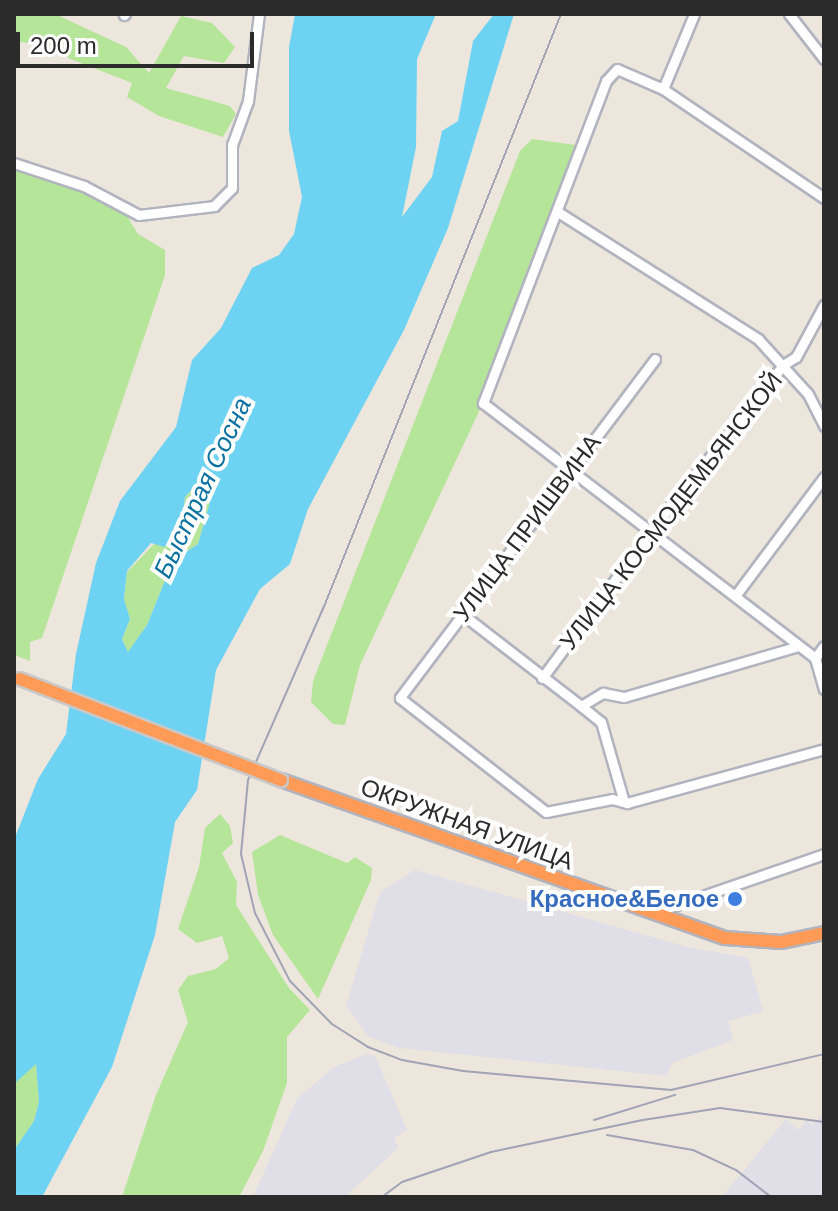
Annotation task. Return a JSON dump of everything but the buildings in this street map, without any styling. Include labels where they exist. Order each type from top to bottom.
[{"type":"highway","name":"ОКРУЖНАЯ УЛИЦА","points":[[17,678],[281,780],[649,914],[725,938],[760,942],[824,933]]},
{"type":"street","points":[[14,163],[84,186],[139,215],[214,206],[232,188],[232,145],[248,101],[259,14]]},
{"type":"street","points":[[663,89],[694,14]]},
{"type":"street","points":[[789,14],[824,59]]},
{"type":"street","points":[[824,198],[663,89],[617,69],[606,81],[483,403],[815,658],[824,689]]},
{"type":"street","points":[[558,212],[758,339],[808,394],[824,426]]},
{"type":"street","name":"УЛИЦА КОСМОДЕМЬЯНСКОЙ","points":[[542,678],[651,531],[783,365],[796,357],[824,305]]},
{"type":"street","name":"УЛИЦА ПРИШВИНА","points":[[624,802],[612,799],[546,812],[400,698],[569,468],[655,359]]},
{"type":"street","points":[[735,596],[824,477]]},
{"type":"street","points":[[462,614],[601,722],[624,802],[824,749]]},
{"type":"street","points":[[581,706],[603,693],[624,697],[798,646]]},
{"type":"street","points":[[815,658],[824,646]]},
{"type":"street","points":[[649,914],[824,854]]},
{"type":"shaded area","points":[[415,870],[688,947],[748,958],[763,1011],[728,1021],[733,1040],[672,1063],[667,1076],[400,1048],[369,1037],[346,1006],[380,892]]},
{"type":"shaded area","points":[[367,1054],[375,1056],[407,1130],[394,1138],[398,1148],[345,1197],[253,1197],[297,1099],[334,1067]]},
{"type":"shaded area","points":[[824,1113],[824,1197],[722,1197],[786,1119],[798,1130],[807,1120],[812,1125]]},
{"type":"green space","points":[[14,14],[55,14],[126,47],[149,73],[181,16],[212,23],[235,47],[224,63],[184,56],[166,88],[230,106],[236,114],[223,137],[159,116],[127,97],[132,83],[68,58],[66,45],[54,38],[49,46],[14,41]]},
{"type":"green space","points":[[532,139],[583,146],[483,403],[360,665],[345,725],[333,724],[311,702],[313,681],[520,151]]},
{"type":"green space","points":[[14,170],[80,192],[127,216],[138,234],[165,250],[165,275],[42,638],[30,642],[30,661],[14,655]]},
{"type":"green space","points":[[217,480],[198,544],[173,561],[147,625],[128,653],[122,639],[130,619],[124,599],[127,572],[183,514],[185,497],[196,485]]},
{"type":"green space","points":[[220,814],[230,826],[233,843],[222,853],[237,882],[236,905],[289,988],[310,1010],[287,1037],[287,1083],[263,1151],[239,1197],[122,1197],[156,1095],[188,1022],[178,990],[188,976],[216,969],[229,958],[222,936],[197,943],[178,929],[199,867],[205,828]]},
{"type":"green space","points":[[280,835],[347,863],[355,857],[372,868],[371,880],[318,999],[273,935],[258,895],[252,852]]},
{"type":"green space","points":[[36,1063],[39,1102],[34,1121],[14,1150],[14,1084]]},
{"type":"water","points":[[295,14],[436,14],[417,59],[416,147],[402,217],[432,177],[442,131],[458,121],[473,41],[494,14],[514,14],[448,228],[404,330],[308,509],[290,564],[260,589],[216,670],[197,790],[175,822],[155,935],[112,1067],[42,1197],[14,1197],[14,1150],[34,1121],[39,1102],[36,1064],[14,1084],[14,840],[38,779],[66,734],[76,654],[96,563],[120,501],[176,427],[192,360],[221,328],[252,268],[279,255],[294,234],[302,197],[289,131],[289,47]],"holes":[[[216,481],[198,544],[173,561],[147,625],[128,652],[122,639],[130,619],[124,599],[127,571],[151,543],[165,547],[183,514],[185,497],[196,485]]]},
{"type":"railway","points":[[561,14],[325,604],[248,780],[241,854],[255,913],[290,981],[332,1024],[368,1047],[402,1060],[463,1071],[671,1090],[824,1054]]},
{"type":"railway","points":[[594,1120],[675,1095]]},
{"type":"railway","points":[[382,1197],[402,1182],[491,1152],[643,1120],[720,1108],[824,1122]]},
{"type":"railway","points":[[607,1135],[693,1150],[736,1170],[771,1197]]},
{"type":"place","name":"Красное&Белое","points":[[735,899]]},
{"type":"water label","name":"Быстрая Сосна","points":[[203,488]]}]
